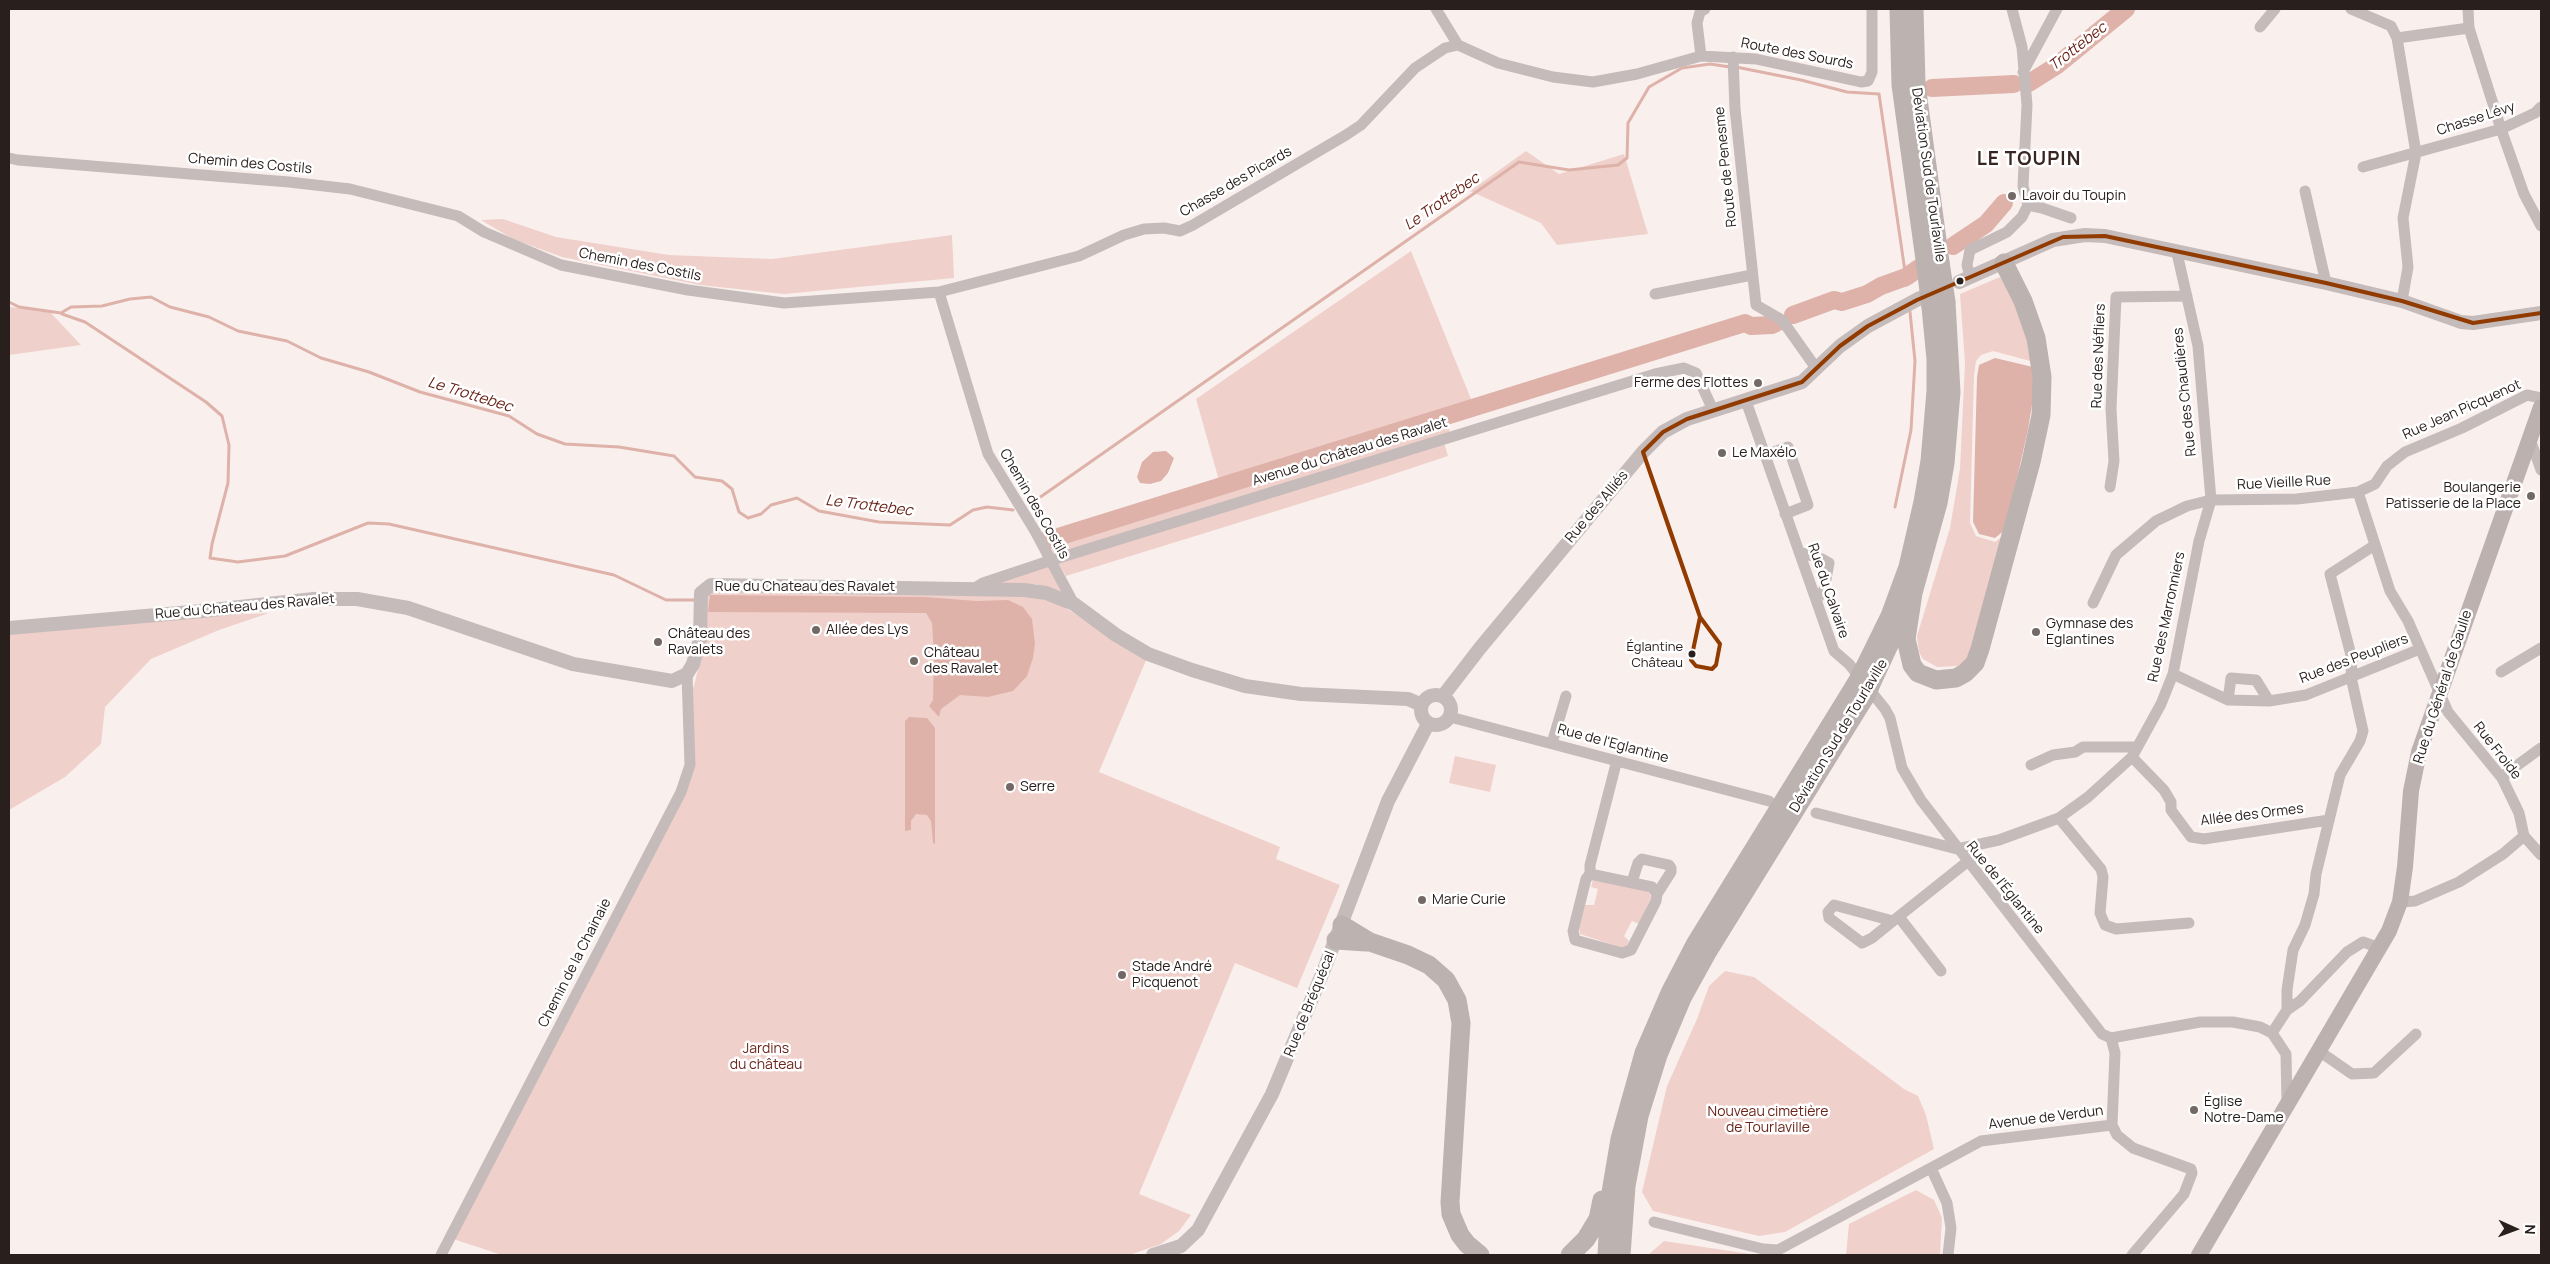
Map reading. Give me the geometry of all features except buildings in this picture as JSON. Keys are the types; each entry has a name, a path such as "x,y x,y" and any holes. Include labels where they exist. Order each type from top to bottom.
{"highway":[{"name":"Déviation Sud de Tourlaville","path":"1899,9 1901,85 1933,265"},
{"name":"Déviation Sud de Tourlaville","path":"1607,1255 1610,1198 1620,1139 1644,1053 1670,993 1696,943 1863,686 1908,567 1930,461 1936,391 1933,265 1916,84 1914,9"},
{"path":"1913,593 1906,639 1912,666 1918,673 1936,680 1956,678 1965,673 1975,663 1980,650 2031,462 2041,415 2042,377 2036,338 2023,301 2004,263"},
{"name":"Déviation Sud de Tourlaville","path":"1621,1255 1630,1158 1648,1086 1682,998 1863,686 1913,593 1928,545 1945,463 1951,392 1933,303"},
{"path":"1339,932 1419,959 1446,980 1457,1000 1461,1023 1450,1202 1451,1214 1460,1235 1480,1255"},
{"path":"1631,1255 1635,1181 1647,1118 1648,1086"},
{"path":"1570,1255 1586,1239 1598,1219 1604,1189 1620,1139"}],"main road":[{"name":"Rue du Général de Gaulle","path":"2199,1255 2380,948 2400,902 2411,791 2419,752 2541,407"}],"street":[{"path":"1436,9 1458,45"},
{"name":"Route des Sourds","path":"1458,45 1498,64 1553,77 1593,82 1637,74 1701,56 1756,59 1861,82 1868,81 1872,72 1872,9"},
{"path":"1964,280 1970,250 2007,232 2022,217 2028,205 2023,186 2027,105 2022,47 2012,9"},
{"path":"2024,79 2057,9"},
{"path":"2260,27 2275,9"},
{"path":"2351,9 2391,26 2397,38 2416,153 2403,218 2408,274 2402,302"},
{"path":"2468,9 2469,28 2501,130 2524,194 2541,226"},
{"path":"1701,56 1697,23 1703,10"},
{"path":"2397,38 2469,28"},
{"name":"Chasse des Picards","path":"939,292 1079,256 1124,235 1144,229 1164,228 1180,232 1361,125 1414,68 1445,48 1458,45"},
{"name":"Route de Penesme","path":"1733,57 1756,305 1782,320 1816,368"},
{"name":"Chasse Lévy","path":"2363,167 2501,130 2535,113 2541,107"},
{"name":"Chemin des Costils","path":"9,158 350,189 458,216 484,232 561,265 688,290 784,304 939,292 988,454 1035,531 1074,604"},
{"path":"2305,191 2326,283"},
{"path":"2028,205 2071,218"},
{"path":"1964,280 2056,238 2085,235 2105,236 2177,253 2326,283 2402,302 2473,324 2541,313"},
{"name":"Rue des Chaudières","path":"2177,253 2198,346 2211,500"},
{"path":"1655,294 1752,275"},
{"name":"Rue des Néfliers","path":"2110,487 2114,461 2111,410 2116,297 2187,296"},
{"name":"Rue des Alliés","path":"1443,696 1480,648 1643,452 1663,432 1687,419 1802,382 1840,346 1868,326 1933,303"},
{"name":"Avenue du Château des Ravalet","path":"975,588 1049,560 1676,369 1690,369 1696,373 1713,410"},
{"name":"Rue Jean Picquenot","path":"2358,492 2375,484 2387,466 2405,452 2462,428 2527,396 2541,398"},
{"name":"Rue du Calvaire","path":"1746,401 1834,651 1849,664 1885,709 1890,718 1902,768 1910,784 1957,849"},
{"path":"2530,439 2541,470"},
{"path":"1765,455 1788,447 1808,504 1785,514"},
{"path":"2358,492 2390,591 2408,621 2439,693"},
{"name":"Rue Vieille Rue","path":"2211,500 2297,499 2358,492"},
{"path":"2093,603 2116,555 2156,521 2187,506 2211,500"},
{"name":"Rue des Marronniers","path":"1957,849 1999,840 2059,818 2088,797 2134,752 2162,704 2173,674 2199,541 2211,500"},
{"path":"2287,1010 2287,990 2293,950 2305,925 2314,894 2316,874 2340,775 2360,741 2362,732 2351,678 2352,659 2330,574 2375,545"},
{"path":"1799,552 1822,558 1829,563 1824,590 1816,600"},
{"name":"Rue du Chateau des Ravalet","path":"9,628 202,611 297,600 357,599 408,608 573,664 672,681 687,674 693,664 700,639 701,593 712,586 975,588 1046,593 1074,604 1116,635 1148,654 1245,686 1301,694 1408,699 1422,704"},
{"path":"2502,672 2541,648"},
{"name":"Rue des Peupliers","path":"2173,674 2228,700 2269,701 2306,695 2420,649"},
{"name":"Chemin de la Chainaie","path":"441,1255 681,792 690,764 687,674"},
{"path":"2228,700 2231,678 2256,680 2269,701"},
{"name":"Rue Froide","path":"2439,693 2456,724 2502,778 2520,813 2524,836"},
{"path":"1443,696 1450,703 1450,716 1441,725 1428,724 1421,713 1422,704 1428,697 1443,696"},
{"path":"1552,743 1566,696"},
{"name":"Rue de l'Eglantine","path":"1450,716 1769,801"},
{"name":"Rue de Bréquécal","path":"1153,1255 1181,1246 1198,1230 1272,1094 1339,932 1388,801 1428,724"},
{"path":"2031,765 2054,755 2075,752 2083,747 2134,752"},
{"path":"2502,778 2541,748"},
{"name":"Allée des Ormes","path":"2134,752 2164,790 2171,802 2171,810 2191,837 2204,839 2329,820"},
{"path":"1616,760 1590,865 1590,874 1586,879 1573,931 1578,942 1622,953 1628,951 1656,901 1657,894 1671,872 1669,865 1642,859 1638,863 1632,882"},
{"name":"Rue de l'Églantine","path":"1816,813 1957,849 2107,1036"},
{"path":"2059,818 2101,869 2103,877 2100,913 2105,925 2116,929 2189,923"},
{"path":"2400,902 2415,901 2459,882 2503,854 2524,836 2541,855"},
{"path":"1941,971 1896,919 1834,905 1828,912 1829,918 1862,943 1872,938 1896,919 1968,862"},
{"path":"1590,874 1652,887 1657,894"},
{"path":"2272,1033 2287,1010 2300,1001 2347,952 2363,942 2380,948"},
{"path":"2112,1125 2115,1053 2107,1036 2200,1022 2233,1022 2260,1027 2272,1033 2286,1054 2287,1105"},
{"path":"2319,1051 2352,1074 2374,1074 2416,1034"},
{"name":"Avenue de Verdun","path":"1931,1168 1981,1141 2112,1125 2117,1135 2133,1148 2191,1169 2192,1173 2184,1194 2132,1255"},
{"path":"1654,1222 1763,1249 1778,1250 1931,1168 1947,1204 1951,1228 1948,1255"}],"green space":[{"path":"1526,151 1559,174 1624,154 1648,234 1557,245 1541,223 1470,191"},
{"path":"503,219 556,237 669,255 772,259 952,235 954,278 784,294 700,285 562,257 513,239 481,220"},
{"path":"1411,251 1473,404 1446,417 1450,432 1442,435 1448,456 1066,576 1045,541 1220,484 1196,399"},
{"path":"2000,277 2005,280 2015,297 2034,362 1993,351 1981,355 1976,361 1970,523 1976,536 1995,542 2008,532 1970,657 1959,666 1937,667 1923,659 1919,652 1917,636 1950,528 1960,469 1965,363 1960,294"},
{"path":"9,307 49,311 81,345 9,355"},
{"path":"1050,566 1065,597 1036,584 999,586 994,582"},
{"name":"Jardins du château","path":"708,592 1027,595 1059,604 1147,658 1099,772 1280,847 1276,859 1340,885 1297,988 1235,963 1139,1194 1191,1215 1179,1231 1161,1244 1129,1255 502,1255 453,1239 690,765 689,694 694,686 704,642"},
{"path":"269,613 219,630 151,659 105,707 101,744 65,777 9,810 9,631 104,621"},
{"path":"1455,756 1496,765 1490,792 1449,783"},
{"path":"1593,879 1646,889 1650,894 1651,898 1639,924 1632,921 1624,936 1629,941 1627,946 1622,948 1580,934 1579,929 1585,905 1594,905 1598,889 1591,887"},
{"name":"Nouveau cimetière de Tourlaville","path":"1725,971 1754,977 1904,1089 1918,1096 1926,1115 1934,1149 1785,1232 1759,1236 1653,1211 1642,1192 1667,1086 1697,1019 1709,986"},
{"path":"1916,1190 1934,1200 1942,1218 1940,1255 1846,1255 1849,1224"},
{"path":"1664,1241 1757,1255 1648,1255"}],"shaded area":[{"path":"1995,358 2033,367 2034,391 2028,430 2005,530 1995,538 1979,534 1973,522 1977,377 1979,365"},
{"path":"1166,451 1174,458 1168,473 1161,481 1150,484 1140,483 1137,477 1142,462 1153,452"},
{"path":"710,595 925,597 976,601 1008,600 1023,607 1032,619 1035,643 1033,658 1027,676 1013,691 988,697 960,695 941,709 939,717 929,706 933,700 934,654 932,623 926,613 708,612"},
{"path":"909,717 927,718 935,728 935,844 933,843 931,821 927,815 916,814 911,821 911,830 905,831 905,721"}],"waterway":[{"name":"Trottebec","path":"2029,83 2056,66 2126,9"},
{"name":"Le Trottebec","path":"1029,505 1519,162 1569,170 1618,165 1627,158 1628,123 1649,87 1682,68 1710,64 1730,67"},
{"path":"1736,67 1801,80 1847,92 1879,94 1907,285"},
{"name":"Trottebec","path":"1932,88 2014,84"},
{"path":"1953,246 1986,224 2004,203"},
{"path":"1793,315 1834,300 1842,302 1867,294 1881,286 1906,277 1919,268"},
{"name":"Le Trottebec","path":"9,302 19,307 61,313 71,307 102,306 130,299 151,297 170,307 209,317 238,331 287,341 321,358 369,372 420,392 509,416 537,434 565,444 619,447 674,456 695,477 722,481 732,489 739,512 748,518 761,514 771,505 797,498 819,511 879,522 950,525 973,510 987,507 1013,510"},
{"path":"1895,507 1911,430 1915,361 1910,312"},
{"path":"62,314 85,322 206,402 222,416 229,445 228,483 210,558 238,562 285,556 368,523 389,524 614,575 666,600 696,600"},
{"path":"1045,541 1745,323 1751,326 1772,325 1778,322"}],"transit line":[{"path":"1643,452 1663,432 1687,419 1802,382 1840,346 1868,326 1917,300 2063,237 2105,236 2326,283 2402,301 2473,323 2541,313"},
{"path":"1643,452 1700,617 1668,525 1643,452"},
{"path":"1700,617 1720,644 1716,665 1712,669 1696,666 1691,660 1700,617"}],"place":[{"name":"Lavoir du Toupin","path":"2012,196"},
{"name":"Ferme des Flottes","path":"1758,383"},
{"name":"Le Maxélo","path":"1722,453"},
{"name":"Boulangerie Patisserie de la Place","path":"2531,496"},
{"name":"Allée des Lys","path":"816,630"},
{"name":"Gymnase des Eglantines","path":"2036,632"},
{"name":"Château des Ravalets","path":"658,642"},
{"name":"Églantine Château","path":"1692,654"},
{"name":"Château des Ravalet","path":"914,661"},
{"name":"Serre","path":"1010,787"},
{"name":"Marie Curie","path":"1422,900"},
{"name":"Stade André Picquenot","path":"1122,975"},
{"name":"Église Notre-Dame","path":"2194,1110"}],"district":[{"name":"LE TOUPIN","path":"2029,160"}]}
